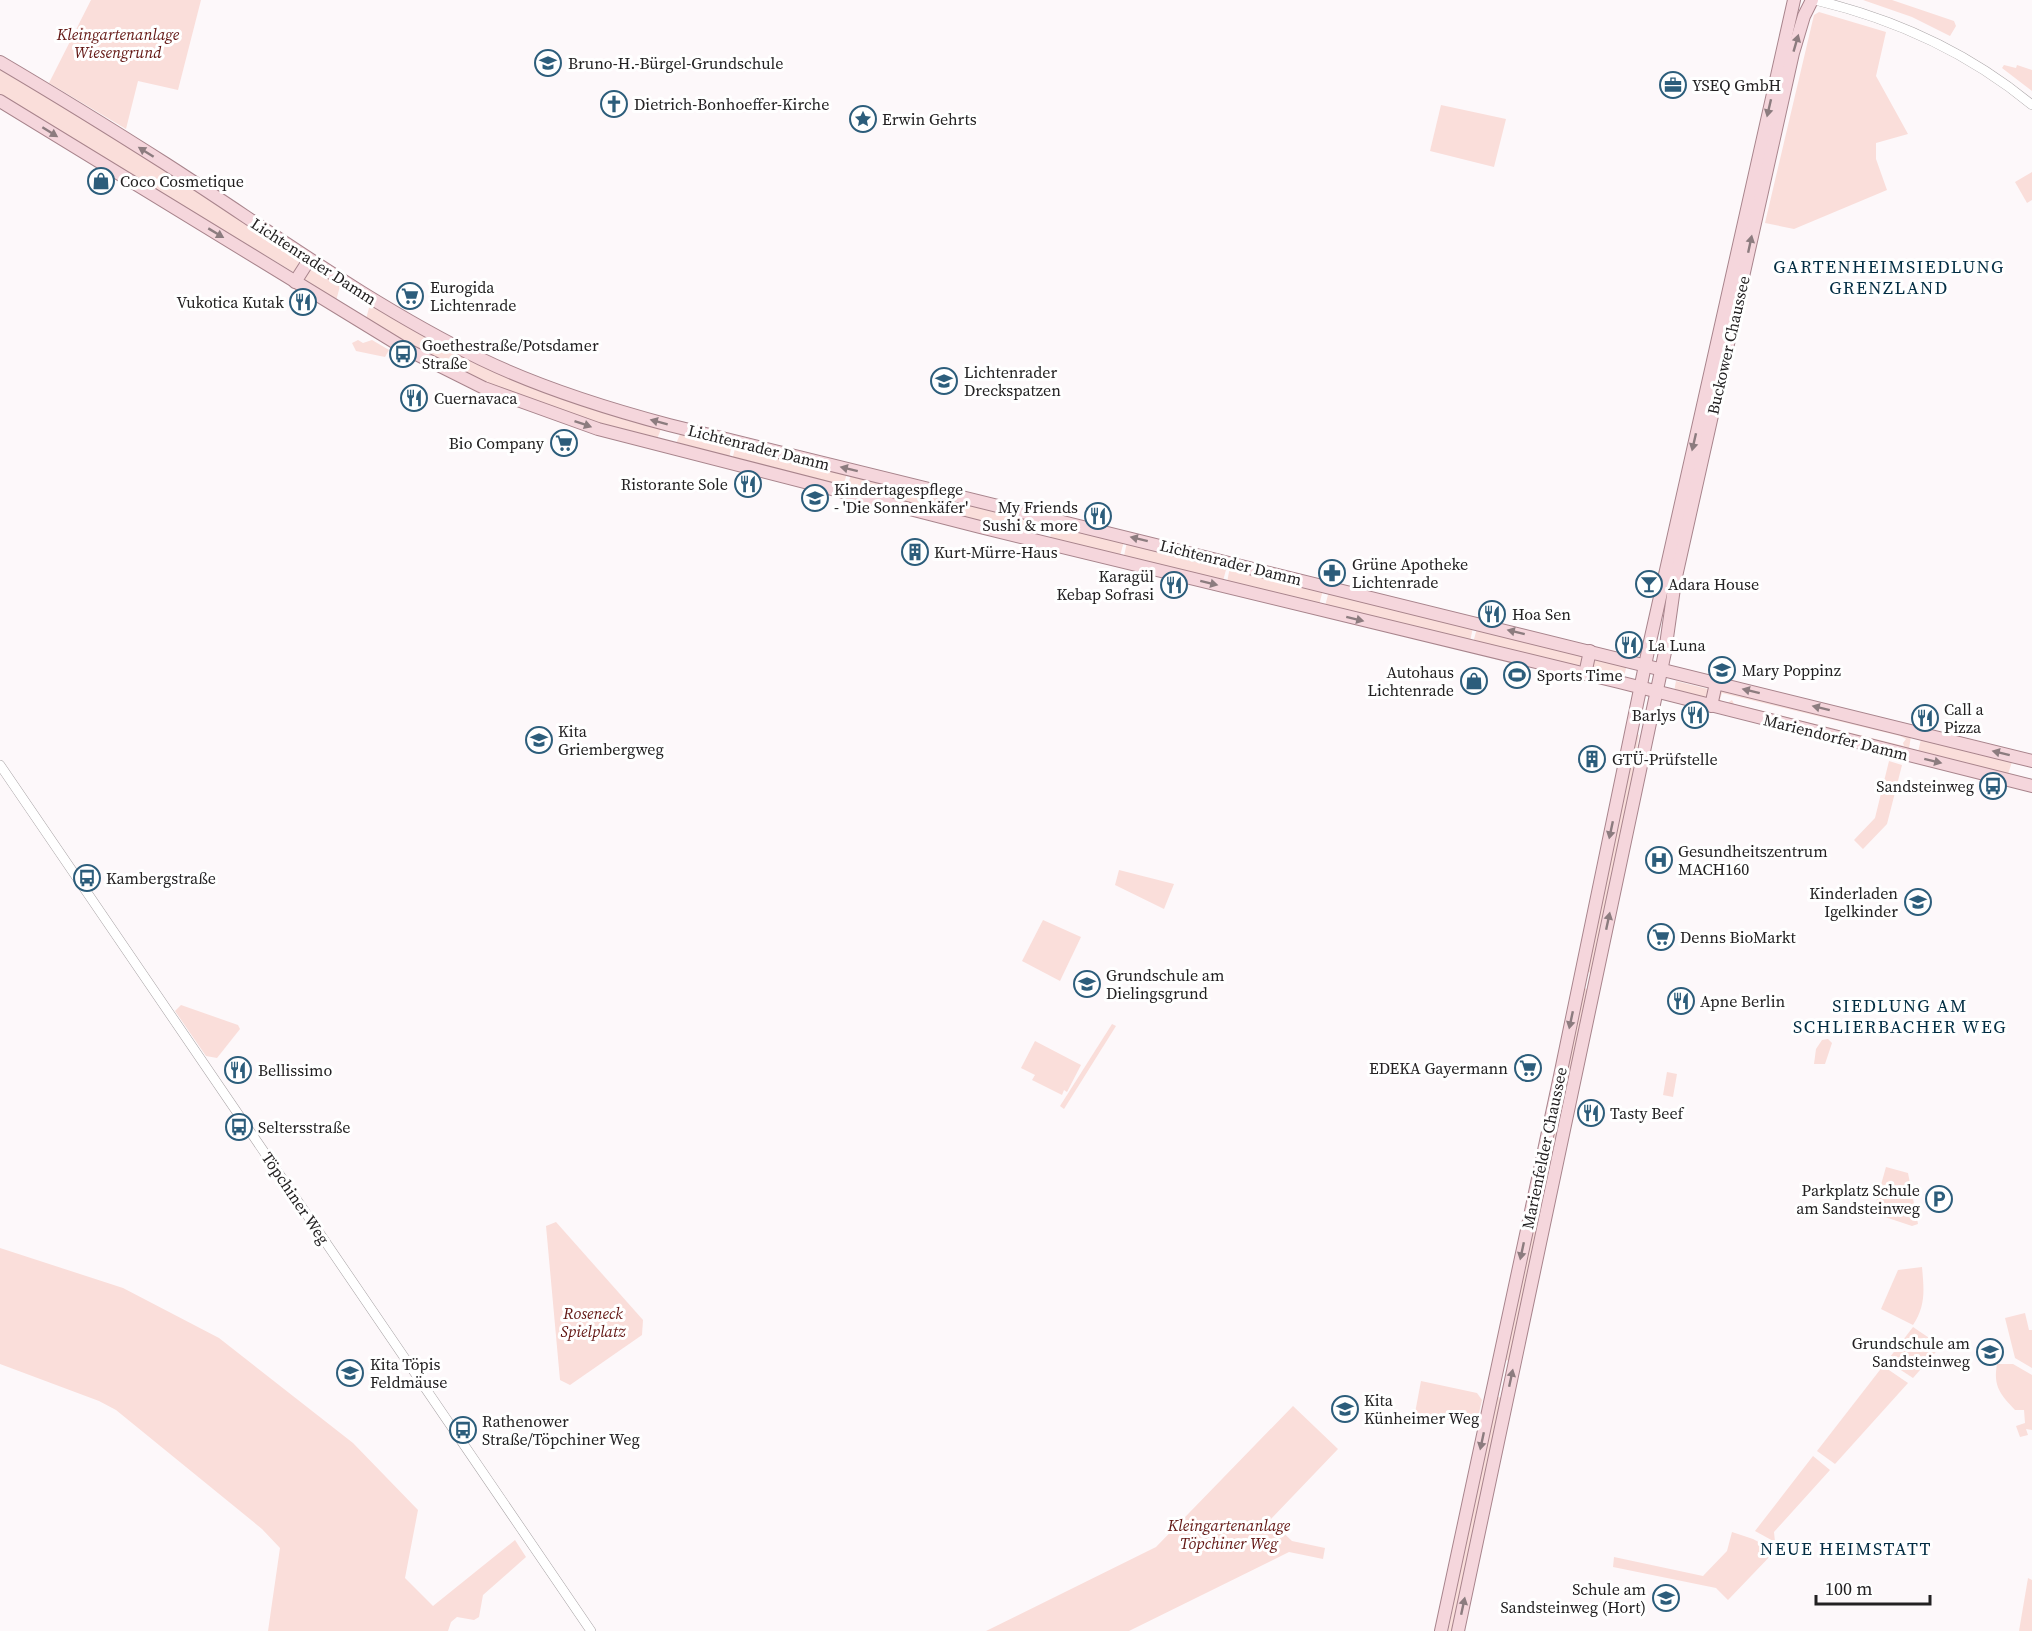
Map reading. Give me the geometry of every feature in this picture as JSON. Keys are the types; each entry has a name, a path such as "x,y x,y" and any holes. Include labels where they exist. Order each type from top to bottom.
{"main road":[{"name":"Buckower Chaussee","path":"1645,665 1794,0"},
{"name":"Buckower Chaussee","path":"1655,692 1675,582 1786,82 1804,16 1813,0"},
{"name":"Lichtenrader Damm","path":"0,62 165,164 309,260 435,336 484,361 602,406 669,425 1661,669"},
{"name":"Lichtenrader Damm","path":"0,101 394,342 484,388 598,429 973,525 1640,688"},
{"path":"295,282 309,260"},
{"path":"1585,674 1590,651"},
{"name":"Marienfelder Chaussee","path":"1441,1631 1645,665"},
{"name":"Mariendorfer Damm","path":"1661,669 2032,760"},
{"path":"1711,706 1716,683"},
{"name":"Mariendorfer Damm","path":"1640,688 2032,786"},
{"name":"Marienfelder Chaussee","path":"1458,1631 1655,692"}],"street":[{"path":"1813,0 1857,11 1921,35 1982,68 2032,105"},
{"name":"Töpchiner Weg","path":"0,765 591,1631"}],"green space":[{"name":"Kleingartenanlage Wiesengrund","path":"91,0 201,0 178,90 138,81 126,129 49,83"},
{"path":"1863,0 1892,0 1954,21 1956,26 1950,36 1912,17"},
{"path":"1819,12 1886,32 1876,76 1908,134 1876,143 1876,159 1887,190 1794,229 1765,223 1814,15"},
{"path":"2004,65 2016,68 2017,65 2032,70 2032,91 2002,68"},
{"path":"0,68 178,178 300,260 295,273 0,96"},
{"path":"1441,105 1506,119 1494,167 1430,151"},
{"path":"2032,172 2032,200 2027,203 2015,182"},
{"path":"311,267 340,286 336,301 302,279"},
{"path":"370,304 418,331 661,429 657,439 581,418 471,375 435,358 366,319"},
{"path":"358,340 363,343 372,340 389,350 385,357 356,351 352,343"},
{"path":"681,432 732,444 729,459 675,446"},
{"path":"736,445 847,473 843,487 732,460"},
{"path":"851,474 1032,519 1030,531 1026,532 847,488"},
{"path":"1053,524 1124,541 1120,556 1050,538"},
{"path":"1127,542 1227,566 1223,581 1124,556"},
{"path":"1230,567 1323,590 1319,605 1227,582"},
{"path":"1329,591 1473,627 1470,642 1325,606"},
{"path":"1477,628 1583,654 1582,665 1570,666 1473,643"},
{"path":"1593,658 1627,665 1624,676 1593,669"},
{"path":"1676,681 1708,689 1708,698 1674,692"},
{"path":"1720,689 1911,736 1909,749 1718,703","holes":["1722,693 1906,739 1904,746 1734,704 1732,700 1726,704 1720,700"]},
{"path":"1636,733 1639,735 1632,778 1591,972 1587,973"},
{"path":"1921,739 2012,762 2008,774 1918,752"},
{"path":"1889,761 1902,765 1887,824 1863,849 1854,840 1875,818"},
{"path":"1119,870 1174,884 1164,909 1115,885"},
{"path":"1043,920 1081,937 1060,981 1022,961"},
{"path":"1581,988 1588,989 1568,1080 1565,1079"},
{"path":"181,1005 238,1025 240,1029 217,1058 206,1056 175,1011"},
{"path":"1112,1024 1116,1026 1064,1109 1060,1106"},
{"path":"1828,1039 1832,1043 1825,1064 1814,1064 1816,1049 1822,1040"},
{"path":"1035,1041 1081,1065 1067,1092 1064,1090 1062,1095 1032,1080 1035,1075 1021,1068"},
{"path":"1667,1072 1677,1074 1673,1097 1663,1095"},
{"path":"1553,1124 1559,1127 1509,1360 1504,1361"},
{"path":"1886,1167 1908,1173 1918,1224 1912,1226 1873,1213"},
{"name":"Roseneck Spielplatz","path":"556,1222 643,1320 642,1335 570,1385 560,1380 546,1226"},
{"path":"0,1248 123,1288 219,1338 353,1443 418,1510 405,1578 433,1606 515,1540 526,1557 483,1595 479,1617 474,1620 457,1617 451,1622 448,1631 268,1631 280,1548 262,1529 116,1410 99,1401 0,1364"},
{"path":"1922,1267 1922,1304 1913,1325 1881,1309 1898,1270"},
{"path":"2025,1313 2029,1330 2032,1330 2032,1368 2015,1358 2005,1318"},
{"path":"1913,1327 1941,1346 1913,1378 1887,1361"},
{"path":"1997,1364 2013,1364 2032,1375 2032,1430 2026,1429 2028,1435 2020,1437 2016,1426 2025,1423 2024,1410 2015,1410 1999,1389 1996,1378"},
{"path":"1883,1366 1908,1383 1835,1464 1817,1451"},
{"path":"1421,1381 1477,1393 1482,1400 1476,1426 1415,1413"},
{"path":"1496,1396 1501,1398 1452,1631 1448,1631"},
{"name":"Kleingartenanlage Töpchiner Weg","path":"1293,1406 1338,1449 1270,1520 1292,1541 1325,1548 1323,1559 1289,1552 1129,1631 986,1631 1156,1547"},
{"path":"1813,1456 1830,1470 1774,1532 1775,1542 1755,1531"},
{"path":"1732,1532 1753,1539 1775,1551 1728,1600 1716,1588 1613,1567 1614,1557 1703,1576 1727,1551"},
{"path":"2028,1578 2032,1580 2032,1631 2019,1631"}],"place":[{"name":"Bruno-H.-Bürgel-Grundschule","path":"548,63"},
{"name":"YSEQ GmbH","path":"1673,85"},
{"name":"Dietrich-Bonhoeffer-Kirche","path":"614,104"},
{"name":"Erwin Gehrts","path":"863,119"},
{"name":"Coco Cosmetique","path":"101,181"},
{"name":"Eurogida Lichtenrade","path":"410,296"},
{"name":"Vukotica Kutak","path":"303,302"},
{"name":"Goethestraße/Potsdamer Straße","path":"403,354"},
{"name":"Lichtenrader Dreckspatzen","path":"944,381"},
{"name":"Cuernavaca","path":"414,398"},
{"name":"Bio Company","path":"564,443"},
{"name":"Ristorante Sole","path":"748,484"},
{"name":"Kindertagespflege - 'Die Sonnenkäfer'","path":"815,498"},
{"name":"My Friends Sushi & more","path":"1098,516"},
{"name":"Kurt-Mürre-Haus","path":"915,552"},
{"name":"Grüne Apotheke Lichtenrade","path":"1332,573"},
{"name":"Adara House","path":"1649,584"},
{"name":"Karagül Kebap Sofrasi","path":"1174,585"},
{"name":"Hoa Sen","path":"1492,614"},
{"name":"La Luna","path":"1629,645"},
{"name":"Mary Poppinz","path":"1722,670"},
{"name":"Sports Time","path":"1517,675"},
{"name":"Autohaus Lichtenrade","path":"1474,681"},
{"name":"Barlys","path":"1695,715"},
{"name":"Call a Pizza","path":"1925,718"},
{"name":"Kita Griembergweg","path":"539,740"},
{"name":"GTÜ-Prüfstelle","path":"1592,759"},
{"name":"Sandsteinweg","path":"1993,786"},
{"name":"Gesundheitszentrum MACH160","path":"1659,860"},
{"name":"Kambergstraße","path":"87,878"},
{"name":"Kinderladen Igelkinder","path":"1918,902"},
{"name":"Denns BioMarkt","path":"1661,937"},
{"name":"Grundschule am Dielingsgrund","path":"1087,984"},
{"name":"Apne Berlin","path":"1681,1001"},
{"name":"EDEKA Gayermann","path":"1528,1068"},
{"name":"Bellissimo","path":"238,1070"},
{"name":"Tasty Beef","path":"1591,1113"},
{"name":"Seltersstraße","path":"239,1127"},
{"name":"Parkplatz Schule am Sandsteinweg","path":"1939,1199"},
{"name":"Grundschule am Sandsteinweg","path":"1990,1352"},
{"name":"Kita Töpis Feldmäuse","path":"350,1373"},
{"name":"Kita Künheimer Weg","path":"1345,1409"},
{"name":"Rathenower Straße/Töpchiner Weg","path":"463,1430"},
{"name":"Schule am Sandsteinweg (Hort)","path":"1666,1598"}],"district":[{"name":"GARTENHEIMSIEDLUNG GRENZLAND","path":"1889,276"},
{"name":"SIEDLUNG AM SCHLIERBACHER WEG","path":"1900,1015"},
{"name":"NEUE HEIMSTATT","path":"1846,1548"}]}
